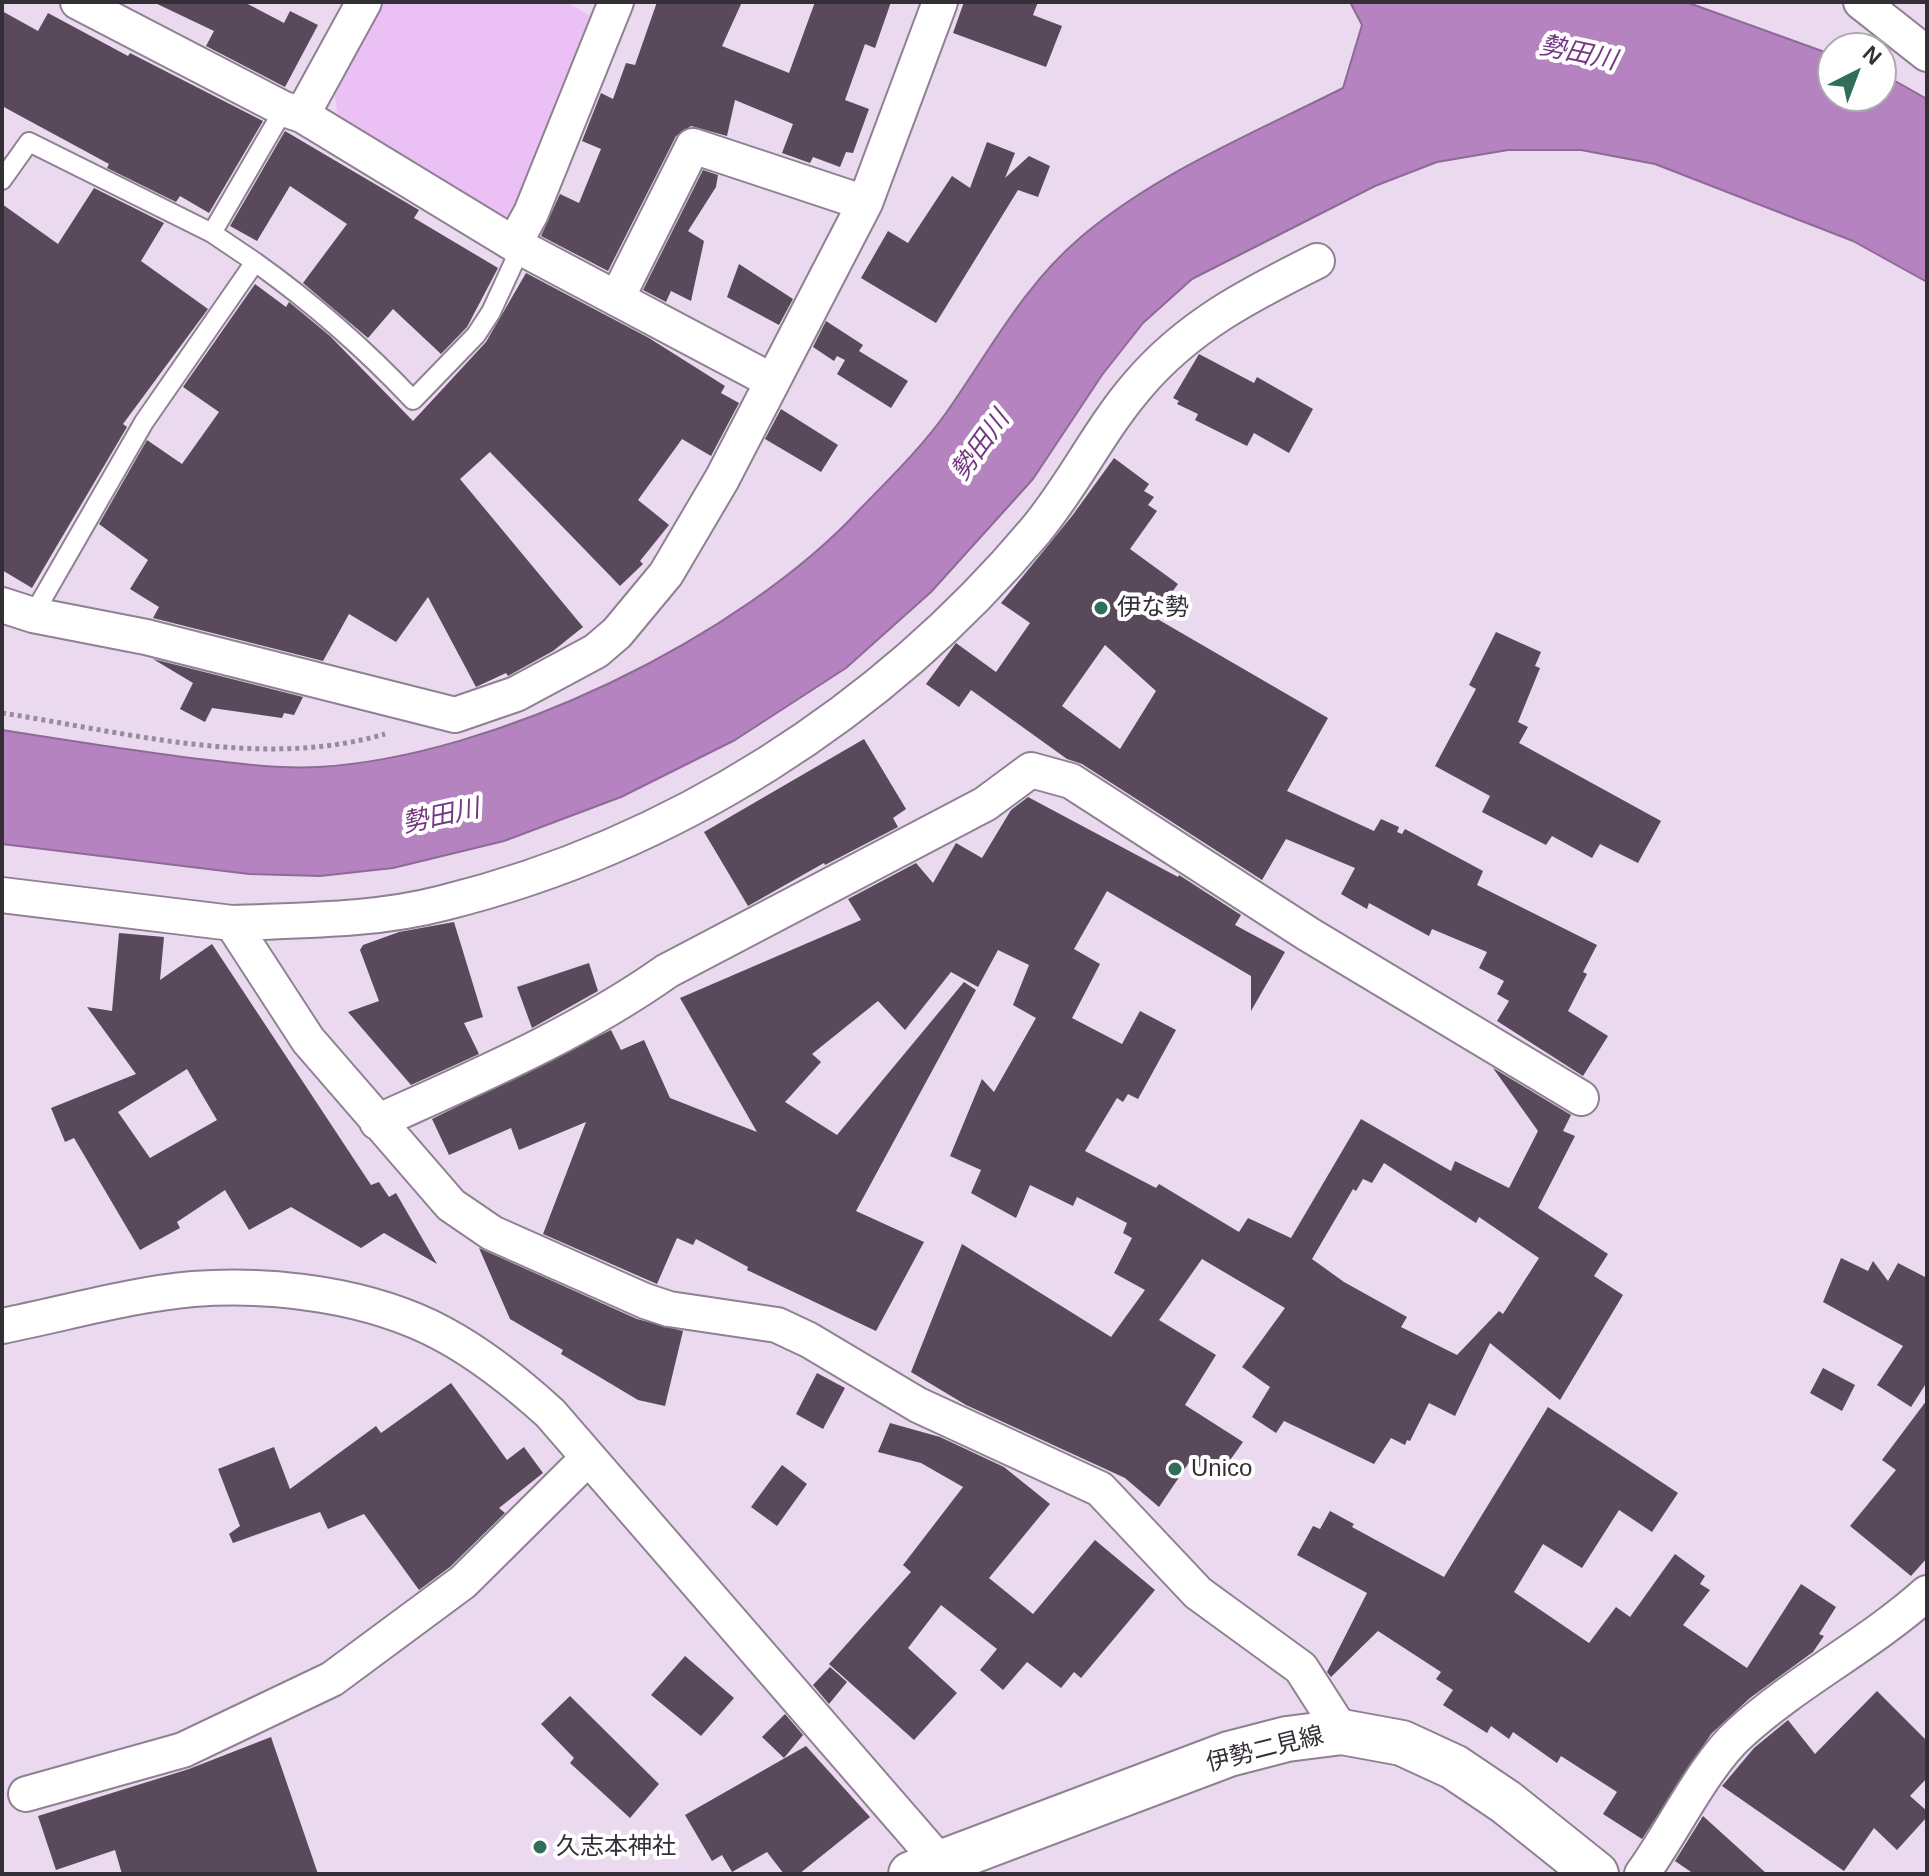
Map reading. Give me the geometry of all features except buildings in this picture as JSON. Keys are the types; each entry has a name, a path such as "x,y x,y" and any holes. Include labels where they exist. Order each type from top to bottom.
{"main road":[{"name":"伊勢二見線","path":"934,1870 1229,1754 1287,1739 1342,1732 1402,1743 1454,1767 1506,1802 1582,1870"}],"street":[{"path":"78,2 293,112 518,245 772,381"},
{"path":"293,112 364,2"},
{"path":"518,245 616,2"},
{"path":"18,610 116,629 455,715 492,703 559,673 596,651 617,633 666,574 722,479 865,203 940,2"},
{"path":"1861,2 1927,54"},
{"path":"617,298 693,146 865,203"},
{"path":"2,895 232,923 390,913 441,904 505,885 663,822 790,751 888,679 974,598 1037,529 1115,415 1170,351 1225,308 1317,261"},
{"path":"377,1122 528,1053 603,1012 667,971 985,804 1031,770 1071,781 1308,934 1581,1098"},
{"path":"232,923 308,1040 451,1205 492,1233 669,1309 777,1325 809,1340 918,1405 1100,1489 1198,1593 1301,1668 1342,1732"},
{"path":"2,1326 190,1290 247,1287 359,1304 440,1332 475,1353 550,1413 934,1870"},
{"path":"26,1794 183,1750 332,1679 463,1582 588,1458"},
{"path":"1642,1874 1671,1834 1711,1768 1739,1734 1927,1593"}],"lane":[{"path":"212,233 293,112"},
{"path":"2,180 29,142 212,233 323,311 368,352 413,400 476,335 491,312 518,245"},
{"path":"18,610 255,262"}],"path":[{"path":"2,713 215,746 325,745 397,731"}],"shaded area":[{"path":"383,2 566,2 596,19 510,219 339,123 334,90"}],"water":[{"name":"勢田川","path":"1350,2 1686,2 1817,49 1817,112 1897,112 1897,82 1927,99 1927,282 1853,241 1655,164 1581,150 1508,150 1437,162 1375,186 1192,279 1143,323 1102,375 1033,479 931,592 846,668 735,740 621,797 504,841 393,868 320,876 249,874 2,844 2,730 223,762 318,767 387,758 460,741 536,715 611,682 683,644 751,602 811,556 861,508 927,438 1024,298 1081,237 1174,173 1343,88 1362,25"}],"place":[{"name":"伊な勢","path":"1101,608"},
{"name":"Unico","path":"1175,1469"},
{"name":"久志本神社","path":"540,1847"}]}
